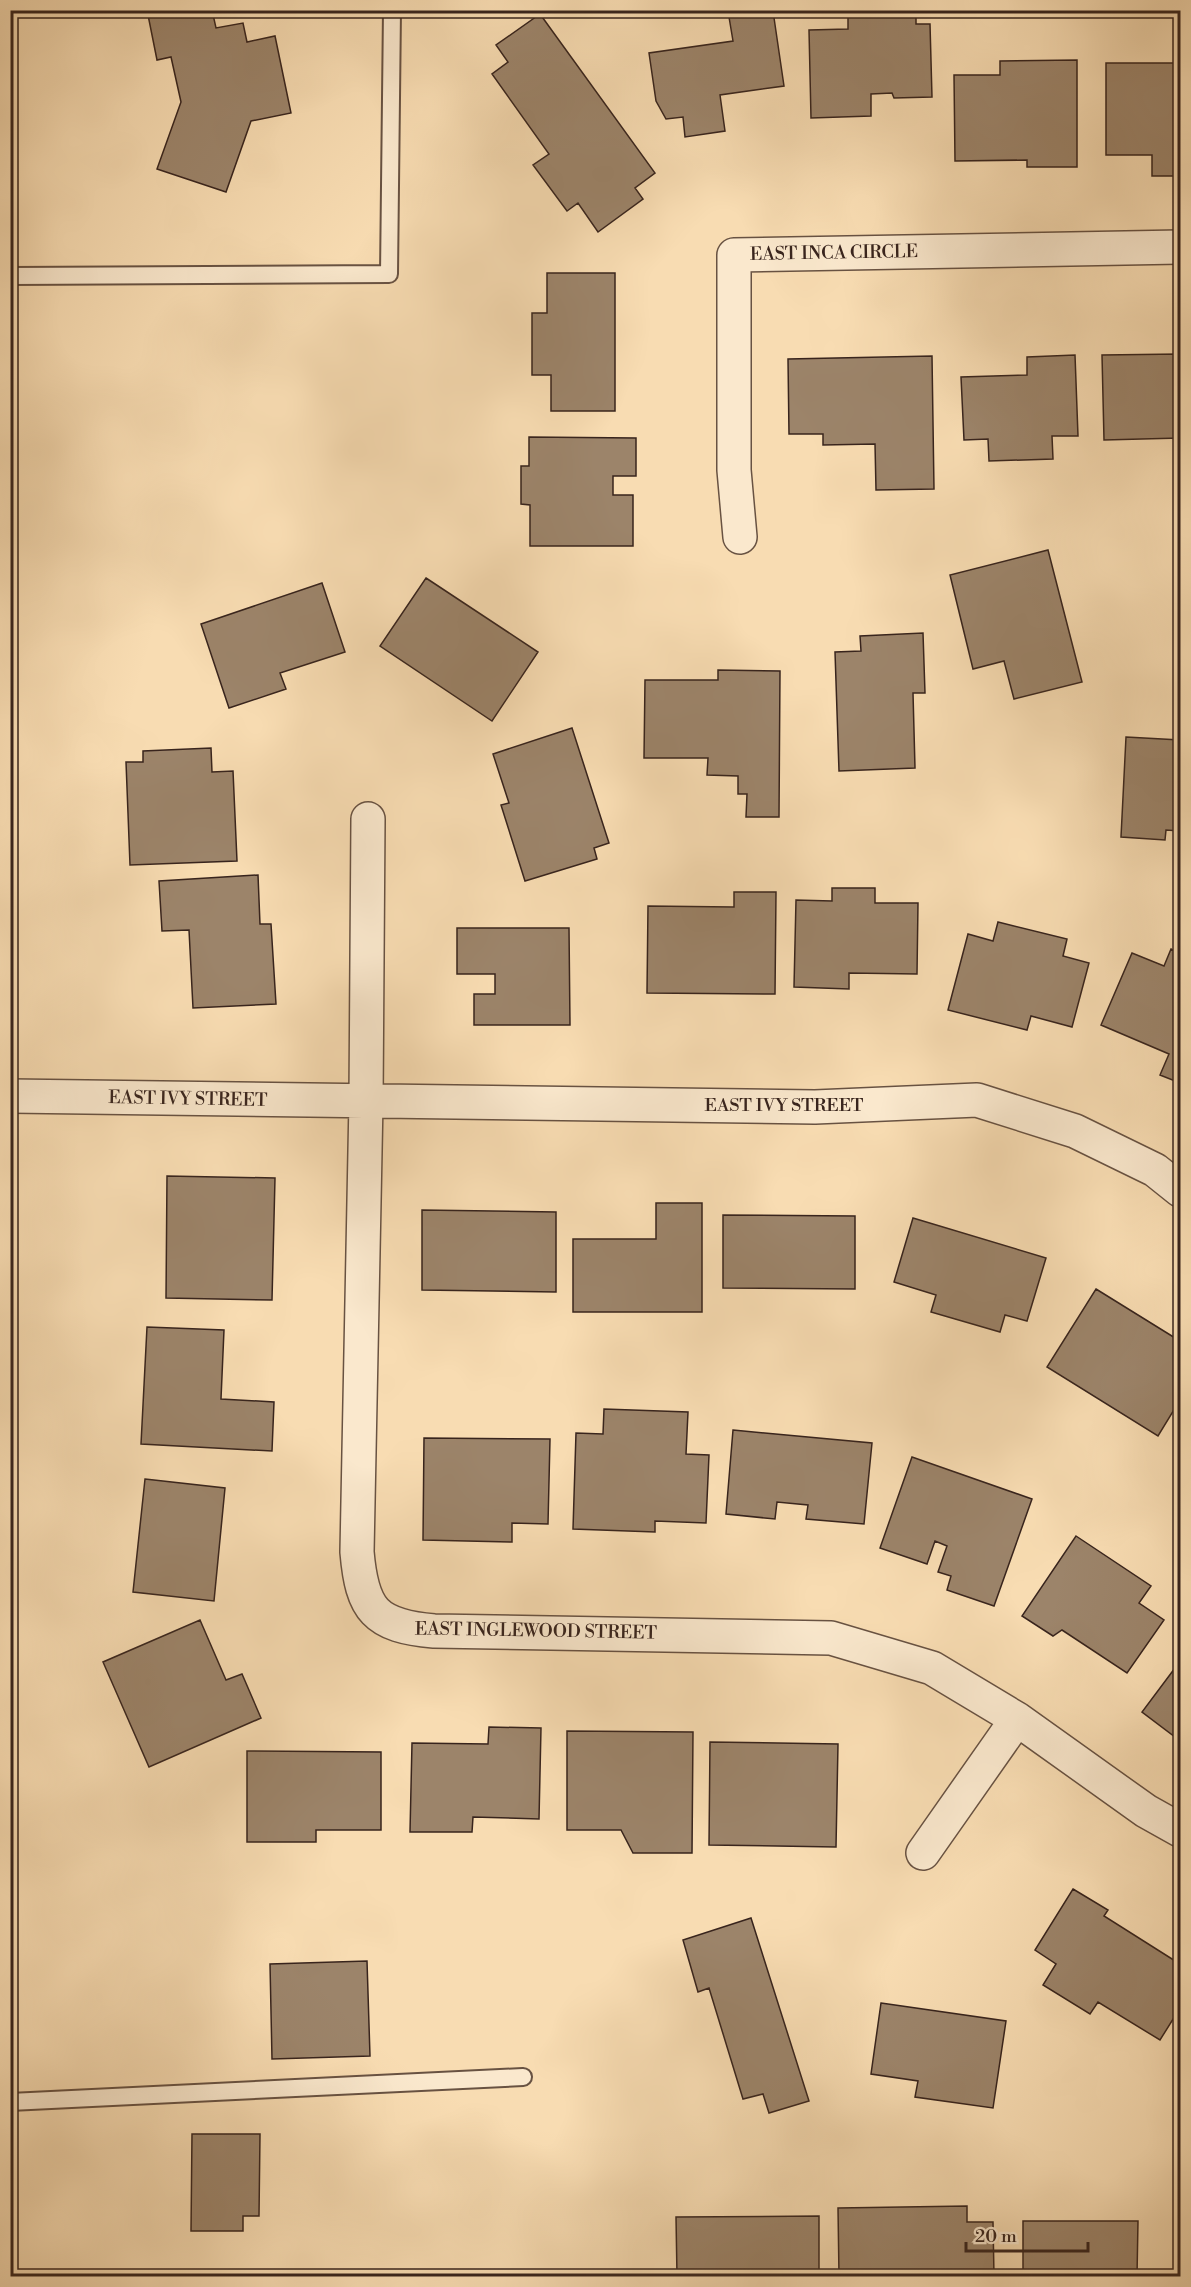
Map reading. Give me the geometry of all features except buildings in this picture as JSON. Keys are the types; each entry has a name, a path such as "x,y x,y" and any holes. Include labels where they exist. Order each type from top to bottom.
{"street":[{"name":"EAST INCA CIRCLE","path":"740,537 734,470 734,255 1180,247"},
{"path":"366,1101 368,819"},
{"name":"EAST IVY STREET","path":"10,1096 815,1107 977,1100 1075,1131 1155,1170 1180,1190"},
{"name":"EAST INGLEWOOD STREET","path":"366,1101 357,1552 363,1592 372,1611 391,1622 412,1629 434,1631 831,1638 932,1668 1017,1719 1146,1811 1180,1830"},
{"path":"923,1853 1017,1719"}],"lane":[{"path":"10,276 389,274 392,10"},
{"path":"10,2102 523,2077"}]}
